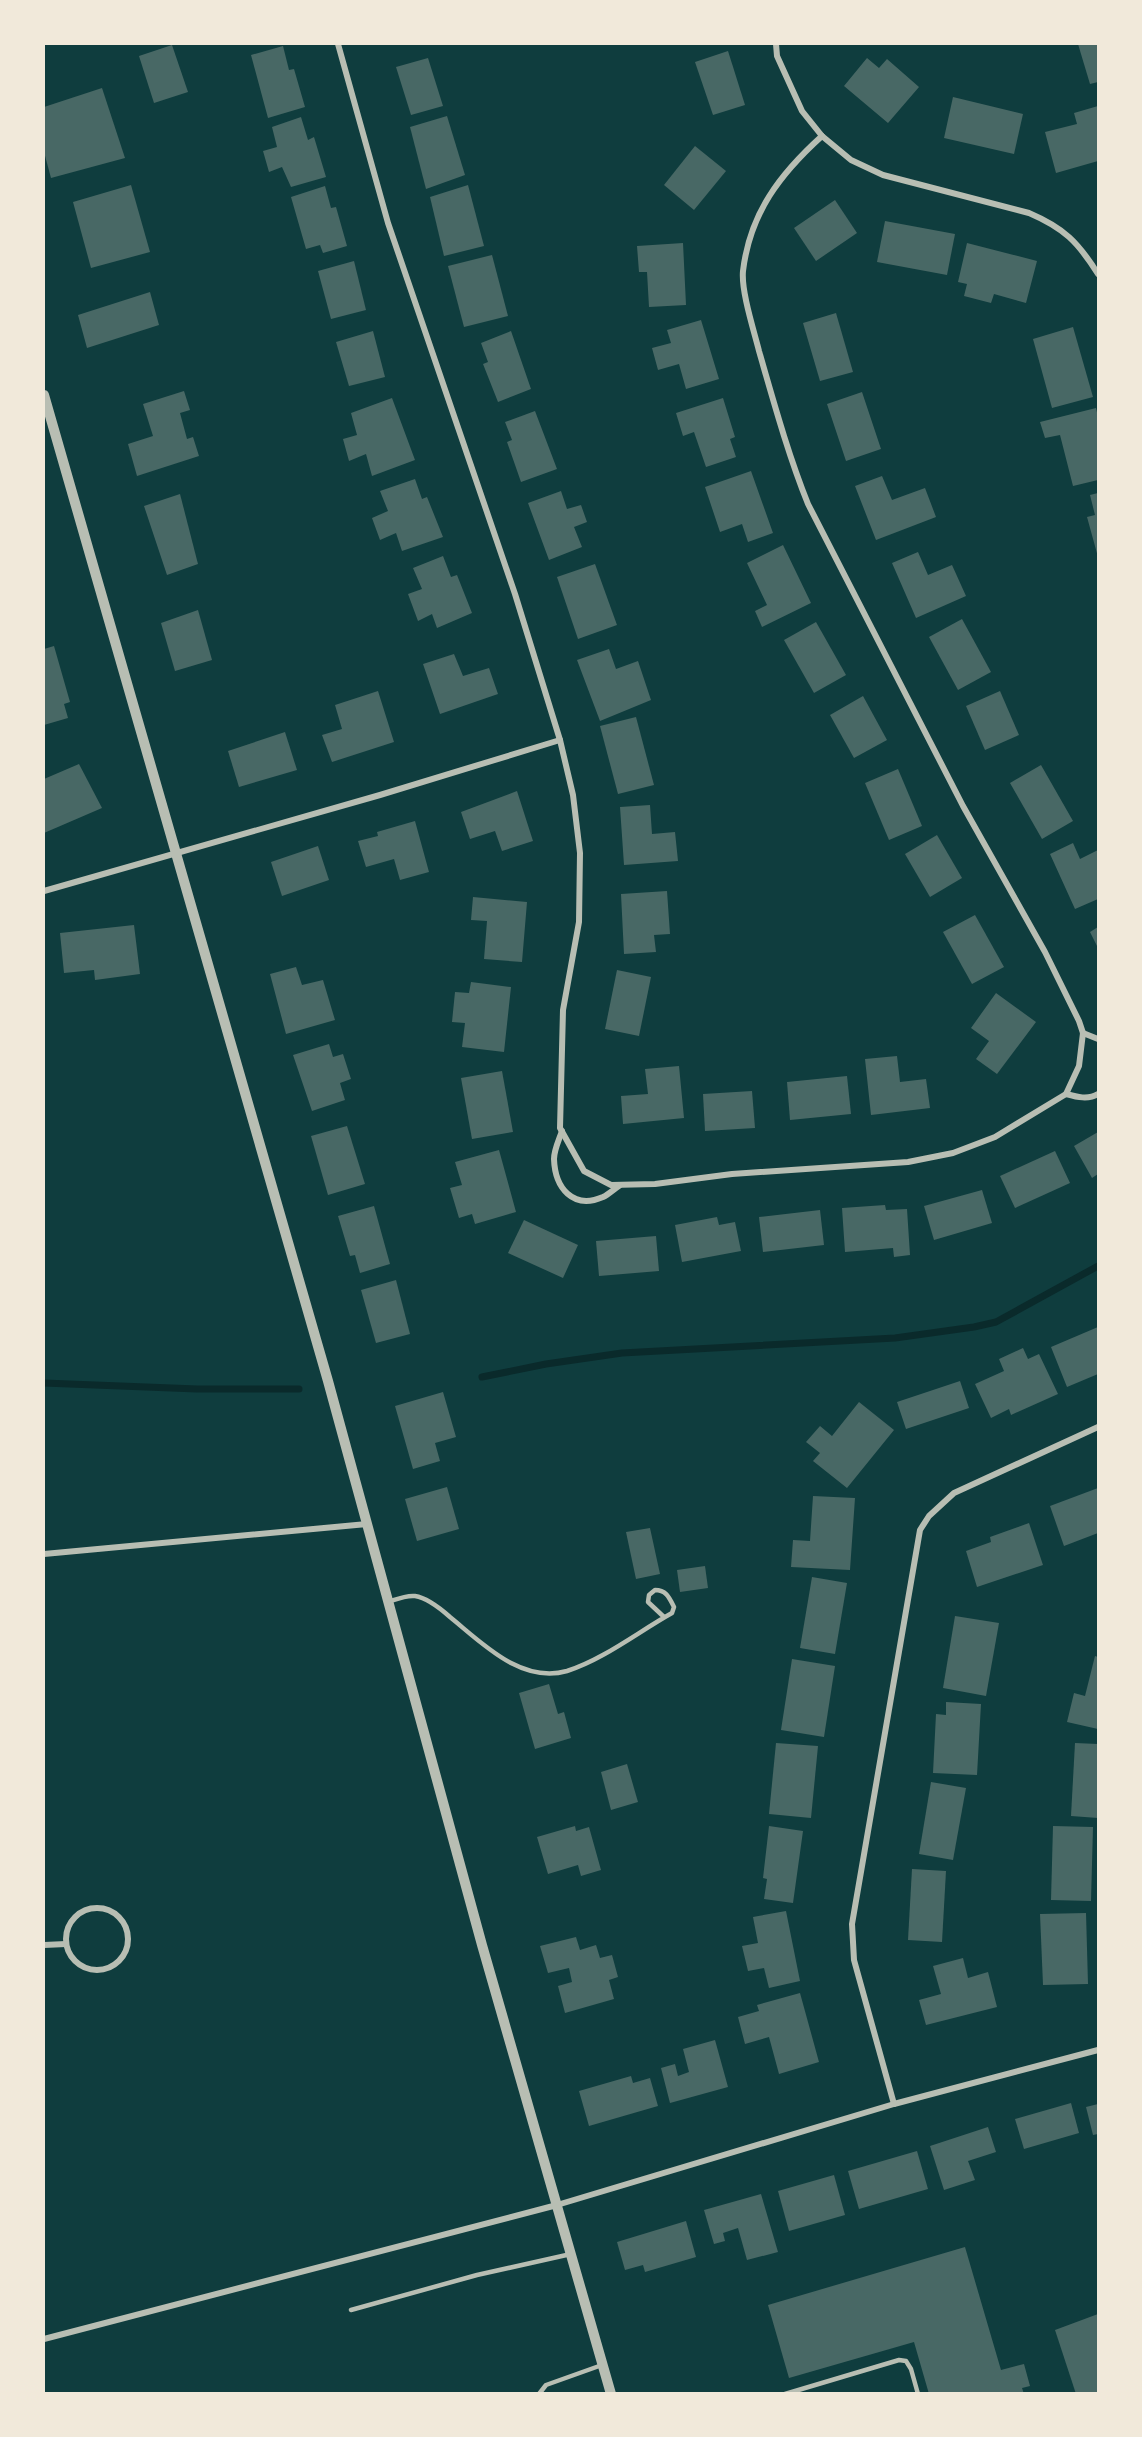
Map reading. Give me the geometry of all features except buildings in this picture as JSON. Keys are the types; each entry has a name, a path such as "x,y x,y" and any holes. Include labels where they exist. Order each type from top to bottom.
{"street":[{"path":"338,44 388,223 449,407 515,594 560,740 573,795 580,853 579,922 563,1010 560,1128 584,1171 611,1185 655,1184 732,1174 908,1161 953,1153 995,1137 1066,1094 1079,1066 1083,1034 1079,1021 1045,952 963,806 813,514 790,458 750,321 743,273 753,229 771,190 798,157 822,136"},
{"path":"776,44 777,56 802,111 822,136 851,160 883,176 1029,213 1051,222 1070,236 1096,263 1098,274"},
{"path":"44,395 368,1524 482,1945 611,2394"},
{"path":"44,891 380,795 560,740"},
{"path":"1083,1034 1098,1039"},
{"path":"1066,1094 1079,1098 1093,1097 1098,1094"},
{"path":"562,1131 554,1156 558,1183 572,1198 587,1200 603,1197 621,1185"},
{"path":"894,2104 854,1960 852,1924 920,1530 929,1516 954,1493 1098,1427"},
{"path":"44,1554 368,1524"},
{"path":"96,1907 116,1913 124,1921 128,1931 126,1951 113,1966 104,1970 93,1970 75,1961 66,1944 66,1933 70,1923 76,1915 86,1909 96,1907"},
{"path":"44,1945 66,1944"},
{"path":"44,2338 557,2205 894,2104 1098,2050"}],"lane":[{"path":"388,1602 408,1596 424,1599 500,1657 541,1674 566,1671 601,1655 672,1613 674,1607 667,1594 662,1590 655,1590 648,1602 664,1617"},
{"path":"351,2310 477,2275 571,2254"},
{"path":"785,2394 899,2360 906,2361 911,2369 918,2394"},
{"path":"539,2394 546,2385 602,2365"}],"waterway":[{"path":"482,1377 546,1364 622,1353 895,1338 974,1327 996,1322 1098,1266"},
{"path":"44,1383 197,1389 299,1389"}]}
